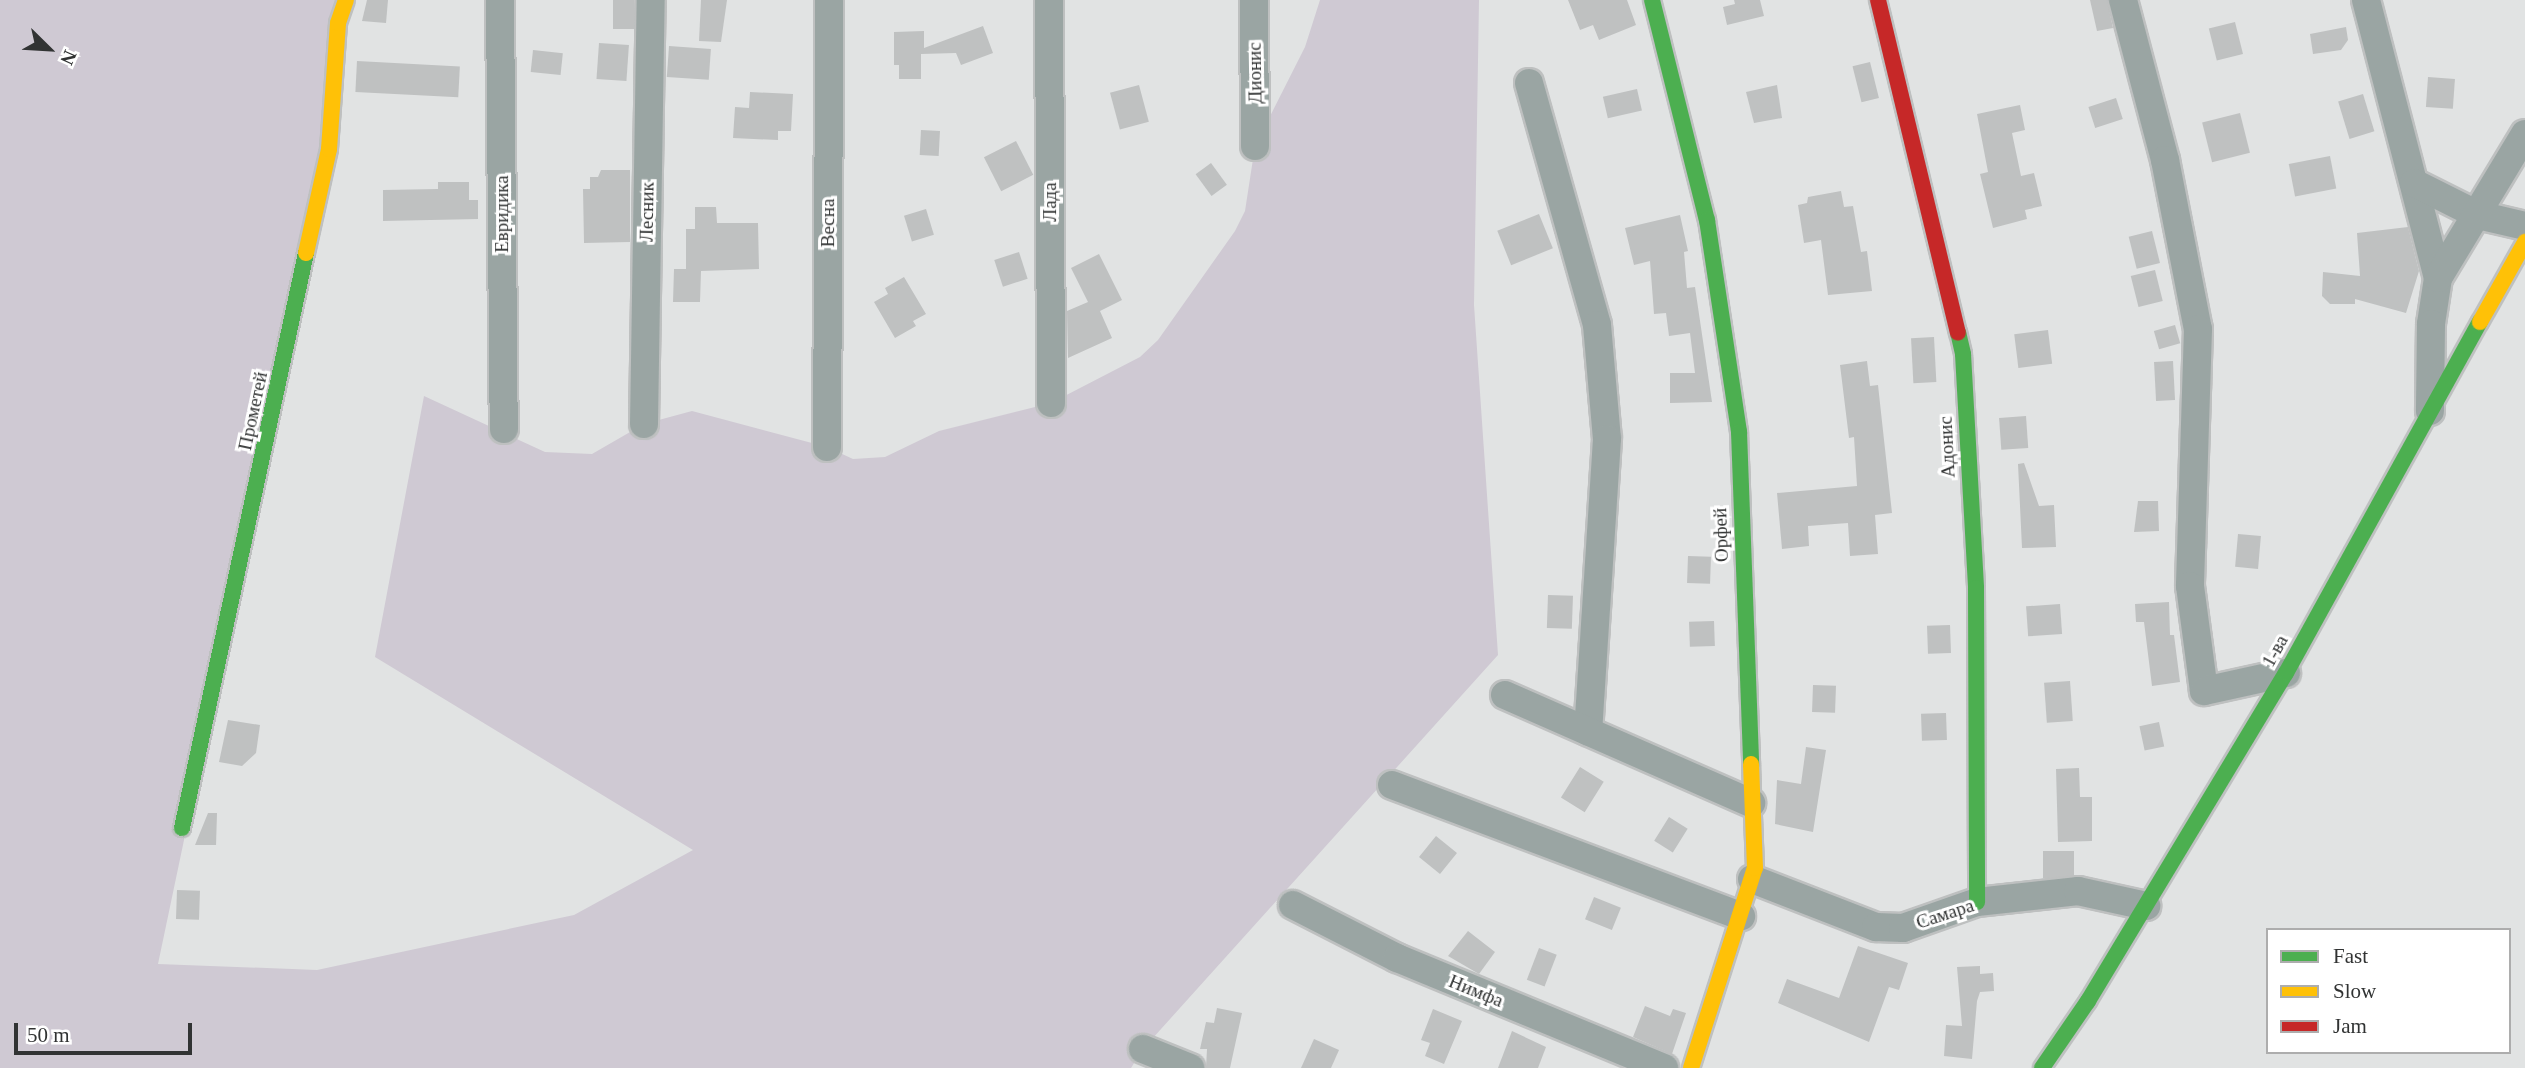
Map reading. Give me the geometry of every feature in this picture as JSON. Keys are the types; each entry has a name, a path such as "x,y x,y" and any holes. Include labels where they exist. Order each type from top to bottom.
{"street":[{"name":"Прометей","path":"182,828 329,149 338,23 346,0"},
{"name":"Евридика","path":"500,0 504,429"},
{"name":"Лесник","path":"644,424 651,0"},
{"name":"Весна","path":"827,447 829,0"},
{"name":"Лада","path":"1049,0 1051,403"},
{"name":"Дионис","path":"1254,0 1255,146"},
{"name":"Орфей","path":"1651,0 1707,220 1739,432 1752,879 1691,1068"},
{"name":"Адонис","path":"1878,0 1963,354 1976,588 1977,902"},
{"path":"2123,0 2165,160 2197,328 2190,586 2204,691 2287,673"},
{"path":"2366,0 2438,278 2431,324 2430,413"},
{"path":"1530,83 1597,326 1607,439 1588,731"},
{"path":"2438,278 2525,134"},
{"path":"2414,183 2478,215 2525,226"},
{"name":"1-ва","path":"2042,1068 2146,906 2287,673 2525,242"},
{"path":"1505,695 1751,803"},
{"path":"1392,785 1741,916"},
{"name":"Самара","path":"1752,879 1877,927 1903,928 1977,902 2078,891 2146,906"},
{"name":"Нимфа","path":"1293,905 1397,958 1664,1068"},
{"path":"1143,1049 1190,1068"}],"shaded area":[{"path":"0,0 346,0 329,149 158,964 317,970 574,915 693,850 375,657 424,396 545,452 592,454 644,424 692,411 827,447 853,459 885,457 939,431 1051,403 1140,357 1158,340 1235,231 1245,211 1255,146 1305,47 1320,0 1479,0 1474,305 1498,655 1143,1049 1131,1068 0,1068"}],"building":[{"path":"367,0 388,0 386,23 362,21"},
{"path":"613,0 634,0 634,29 613,29"},
{"path":"701,0 727,0 721,42 699,41"},
{"path":"1568,0 1627,0 1636,25 1599,40 1593,25 1580,30"},
{"path":"1734,0 1760,0 1764,16 1727,25 1723,7 1735,4"},
{"path":"2090,0 2107,0 2113,28 2097,31"},
{"path":"2235,22 2243,54 2217,61 2209,29"},
{"path":"983,26 993,53 961,65 956,53 921,54 921,79 899,79 899,65 894,65 894,32 924,31 924,48"},
{"path":"2346,27 2348,40 2341,50 2313,54 2310,34"},
{"path":"599,43 629,45 626,81 596,79"},
{"path":"669,46 711,49 709,80 667,77"},
{"path":"533,50 563,53 561,75 531,72"},
{"path":"357,61 460,66 458,97 355,92"},
{"path":"1870,62 1879,98 1861,102 1853,66"},
{"path":"2428,77 2455,79 2453,109 2426,107"},
{"path":"1139,85 1149,122 1120,129 1110,93"},
{"path":"1777,85 1782,118 1754,123 1746,92"},
{"path":"1637,89 1642,110 1608,118 1603,97"},
{"path":"750,92 793,94 791,131 778,131 778,140 733,138 735,107 749,108"},
{"path":"2363,94 2374,131 2350,139 2338,102"},
{"path":"2116,98 2123,119 2095,128 2088,107"},
{"path":"2020,105 2025,130 2012,133 2021,176 2034,173 2042,206 2025,210 2027,219 1993,228 1980,174 1988,172 1977,114"},
{"path":"2240,113 2250,153 2212,162 2202,122"},
{"path":"921,130 940,131 939,156 920,155"},
{"path":"1016,141 1033,175 1001,191 984,157"},
{"path":"2330,156 2336,188 2295,196 2289,164"},
{"path":"1211,163 1227,185 1211,196 1196,174"},
{"path":"601,170 630,170 630,242 584,243 583,189 590,189 590,177 598,177"},
{"path":"438,182 469,182 469,200 478,200 478,219 383,221 383,190 438,189"},
{"path":"1841,191 1844,207 1853,206 1861,252 1867,251 1872,291 1828,295 1821,240 1804,243 1798,205 1807,203 1808,197"},
{"path":"695,207 716,207 717,223 758,223 759,269 701,271 700,302 673,302 674,269 686,269 686,229 695,229"},
{"path":"926,209 934,235 912,242 904,216"},
{"path":"1539,214 1553,248 1511,265 1497,231"},
{"path":"1680,215 1688,251 1684,252 1687,288 1695,287 1712,402 1670,403 1670,373 1695,373 1690,333 1669,336 1666,313 1654,314 1650,261 1634,265 1625,228"},
{"path":"2408,227 2419,271 2406,313 2355,299 2355,304 2330,304 2322,296 2323,272 2360,276 2357,233"},
{"path":"2152,231 2160,263 2137,269 2129,237"},
{"path":"1019,252 1028,279 1003,287 994,260"},
{"path":"1099,254 1122,300 1100,311 1112,338 1068,358 1067,311 1088,302 1071,268"},
{"path":"2155,270 2163,301 2138,307 2131,276"},
{"path":"904,277 926,314 913,321 916,326 895,338 874,302 888,294 885,288"},
{"path":"2175,325 2180,343 2159,349 2154,331"},
{"path":"2048,330 2052,364 2018,368 2014,334"},
{"path":"1934,337 1936,382 1913,383 1911,338"},
{"path":"1867,361 1870,386 1878,385 1892,513 1875,515 1878,554 1850,556 1848,523 1808,526 1809,546 1782,549 1777,493 1857,486 1854,437 1849,438 1840,365"},
{"path":"2173,361 2175,400 2156,401 2154,362"},
{"path":"2026,416 2028,448 2001,450 1999,418"},
{"path":"2024,463 2039,506 2054,505 2056,547 2022,548 2018,464"},
{"path":"2138,501 2158,501 2159,531 2134,532"},
{"path":"2238,534 2261,536 2258,569 2235,567"},
{"path":"1688,556 1711,557 1710,584 1687,583"},
{"path":"1548,595 1573,596 1572,629 1547,628"},
{"path":"2169,602 2170,635 2174,635 2180,682 2152,686 2144,622 2136,622 2135,604"},
{"path":"2060,604 2062,634 2028,636 2026,606"},
{"path":"1714,621 1715,646 1690,647 1689,622"},
{"path":"1950,625 1951,653 1928,654 1927,626"},
{"path":"2070,681 2073,721 2047,723 2044,683"},
{"path":"1813,685 1836,686 1835,713 1812,712"},
{"path":"1946,713 1947,740 1922,741 1921,714"},
{"path":"228,720 260,725 256,753 242,766 219,762"},
{"path":"2159,722 2164,746 2145,751 2139,726"},
{"path":"1806,747 1826,750 1813,832 1775,824 1777,780 1801,784"},
{"path":"1580,767 1604,782 1585,812 1561,798"},
{"path":"2079,768 2080,797 2092,797 2092,841 2058,842 2056,769"},
{"path":"208,813 217,813 216,845 195,845"},
{"path":"1669,817 1688,829 1673,852 1654,841"},
{"path":"1436,836 1457,853 1440,874 1419,857"},
{"path":"2043,851 2074,851 2074,878 2043,878"},
{"path":"177,890 200,891 199,920 176,919"},
{"path":"1594,897 1621,908 1612,930 1585,919"},
{"path":"1468,931 1495,952 1479,974 1448,956"},
{"path":"1858,946 1908,963 1899,990 1889,987 1869,1042 1778,1003 1787,979 1839,998"},
{"path":"1539,948 1557,955 1545,987 1527,980"},
{"path":"1980,966 1980,974 1993,973 1994,991 1980,992 1977,1001 1972,1059 1944,1056 1946,1025 1962,1026 1957,967"},
{"path":"1645,1006 1670,1016 1673,1009 1686,1013 1672,1054 1633,1037"},
{"path":"1217,1008 1242,1013 1230,1068 1206,1068 1207,1049 1200,1049 1206,1022 1214,1023"},
{"path":"1433,1009 1462,1021 1444,1064 1425,1056 1430,1043 1421,1040"},
{"path":"1512,1031 1546,1047 1538,1068 1498,1068"},
{"path":"1314,1039 1339,1050 1331,1068 1301,1068"}],"traffic: fast":[{"path":"1652,0 1707,220 1739,432 1751,764"},
{"path":"182,828 306,253"},
{"path":"2042,1068 2088,1001 2286,673 2480,322"},
{"path":"1958,332 1963,354 1976,588 1977,902"}],"traffic: slow":[{"path":"306,253 329,149 338,23 346,0"},
{"path":"2480,322 2525,242"},
{"path":"1691,1068 1755,868 1751,764"}],"traffic: jam":[{"path":"1878,0 1958,332"}]}
